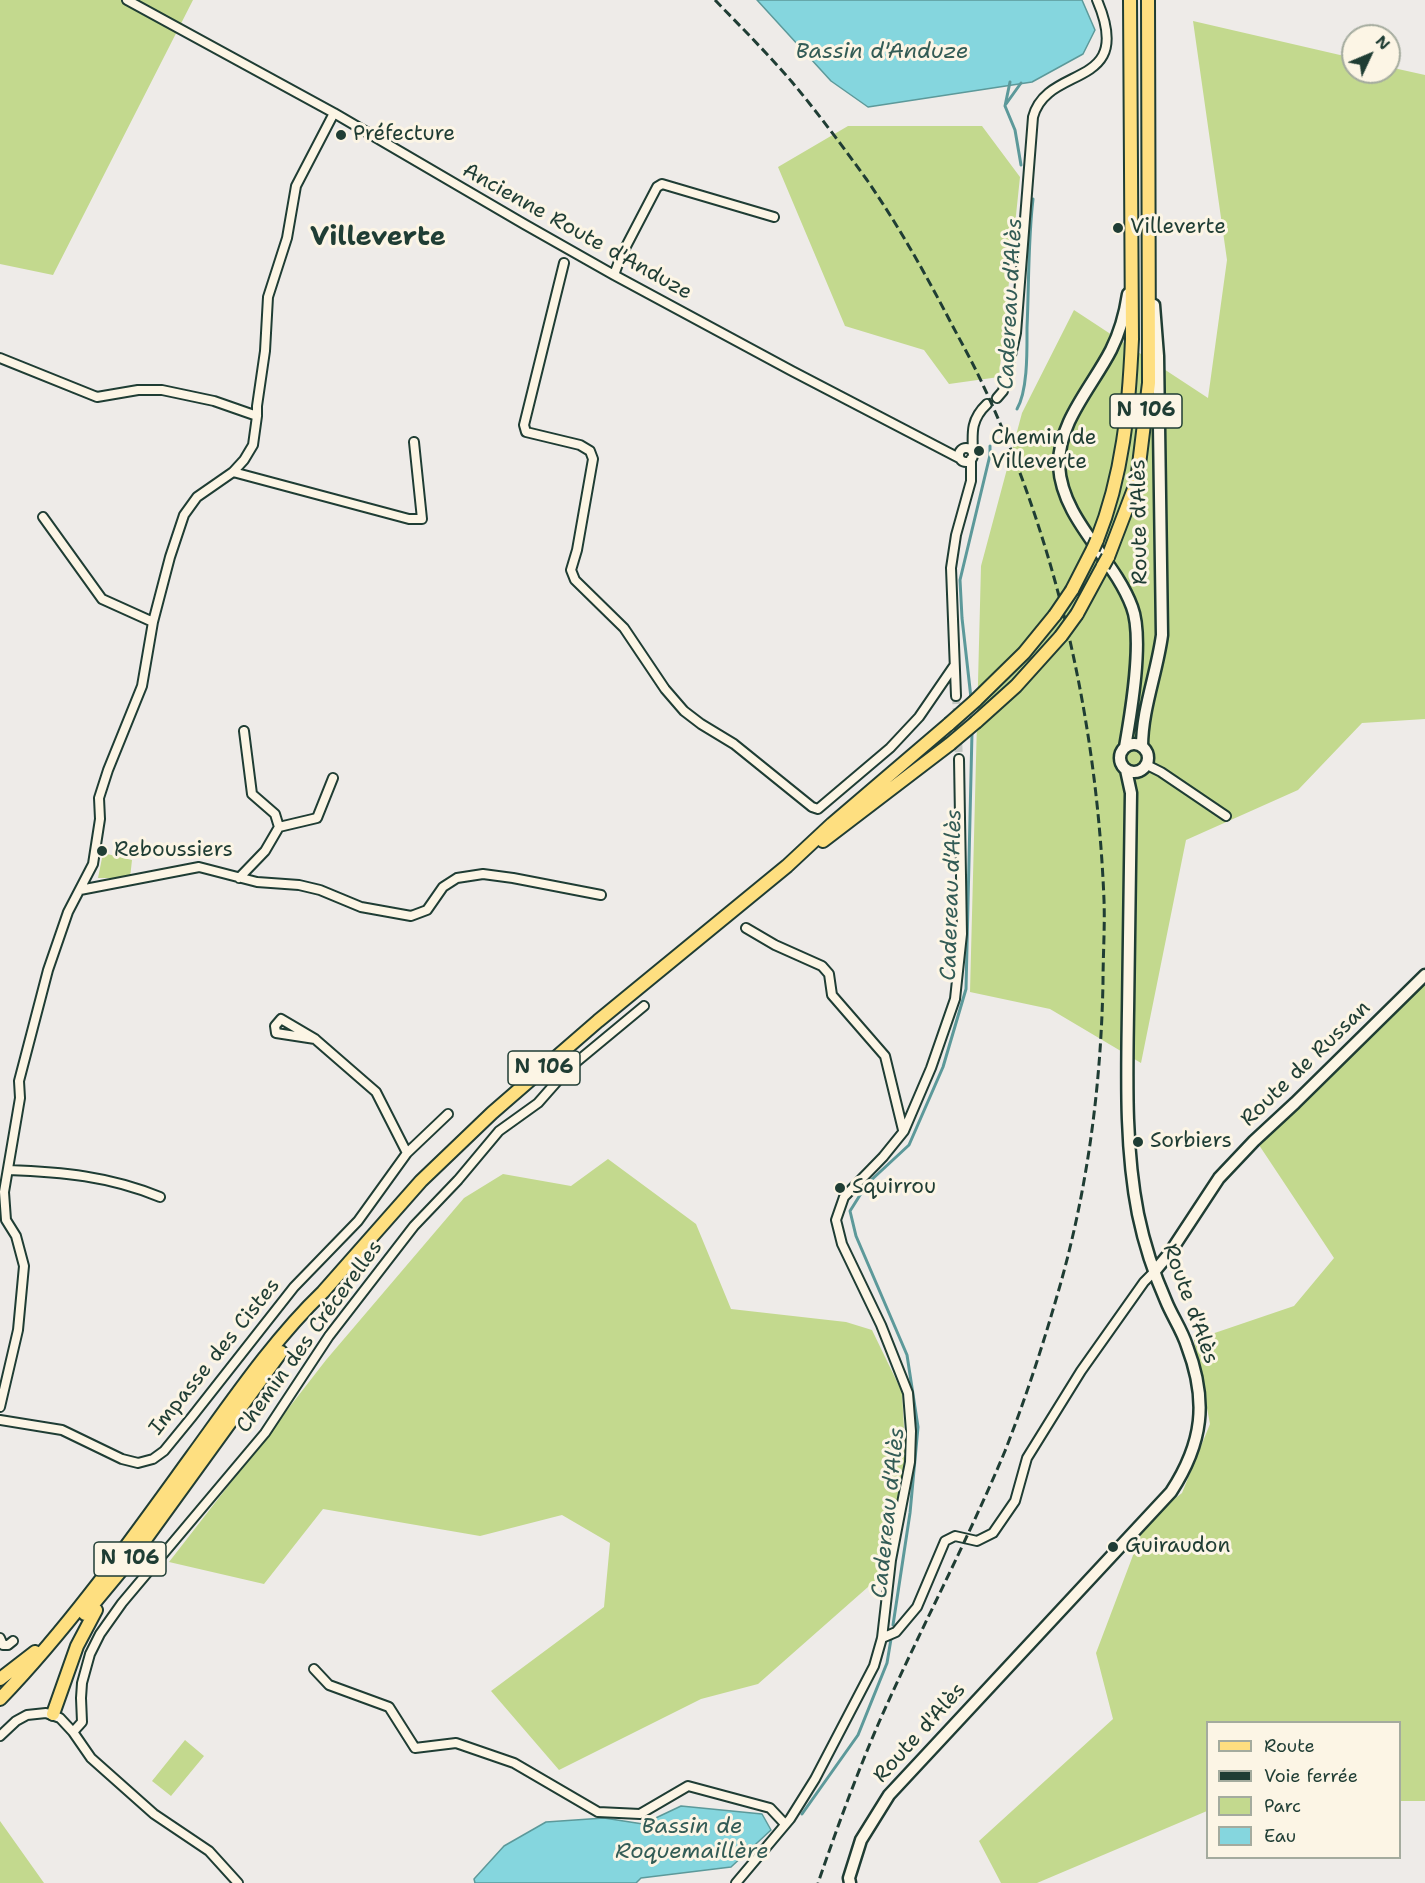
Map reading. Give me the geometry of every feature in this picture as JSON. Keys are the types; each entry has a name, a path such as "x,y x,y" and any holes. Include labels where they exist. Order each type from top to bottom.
{"main road":[{"name":"N 106","path":"0,1699 50,1645 125,1550 238,1392 307,1307 323,1292 392,1212 478,1126 598,1021 787,866 832,824 975,701 1024,653 1072,590 1095,545 1116,485 1125,436 1132,339 1130,0"},
{"name":"N 106","path":"787,866 840,830 950,744 1016,686 1061,636 1077,614 1106,561 1131,501 1141,455 1149,383 1148,0"},
{"name":"Route d'Alès","path":"1142,747 1144,719 1158,664 1162,635 1158,356 1150,259"},
{"name":"Route d'Alès","path":"1125,747 1130,723 1137,643 1136,619 1126,594 1067,498 1059,465 1062,440 1067,426 1111,350 1124,318 1131,276"},
{"path":"1134,744 1142,747 1147,753 1143,768 1126,770 1120,759 1125,747 1134,744"},
{"name":"Route d'Alès","path":"1131,793 1143,768"},
{"name":"Route d'Alès","path":"850,1883 849,1878 861,1840 889,1795 1171,1492 1185,1471 1198,1435 1197,1375 1187,1344 1166,1302 1155,1272 1138,1215 1130,1151 1127,1052 1131,793 1126,770"},
{"name":"Route de Russan","path":"1155,1272 1219,1178 1425,975"},
{"name":"N 106","path":"0,1708 49,1659 134,1554 323,1292"},
{"path":"53,1714 77,1646 89,1621 134,1554"},
{"path":"0,1679 28,1658 75,1614"}],"street":[{"name":"Ancienne Route d'Anduze","path":"127,0 334,113 524,224 801,376 963,455"},
{"path":"998,398 1003,391 1016,333 1033,117 1036,106 1046,95 1084,75 1102,57 1106,31 1097,0"},
{"path":"0,1407 18,1330 24,1266 16,1236 3,1217 4,1192 20,1098 19,1081 48,970 68,912 93,864 100,819 99,798 142,686 153,622 184,515 198,497 233,472 253,445 256,406 265,351 268,297 287,238 296,186 334,113"},
{"path":"614,274 657,187 662,184 774,217"},
{"path":"564,262 524,425 526,432 580,445 590,451 593,459 577,550 571,570 574,580 624,628 665,689 684,711 734,744 812,807 821,808 890,748 919,717 954,666"},
{"path":"0,358 96,397 138,390 162,390 214,401 257,416"},
{"path":"956,696 951,568 956,535 971,481 971,469 963,455 977,415 987,404"},
{"path":"233,472 409,519 422,519 414,442"},
{"path":"43,517 102,599 153,622"},
{"path":"244,730 252,794 275,814 279,827"},
{"path":"736,1883 785,1824 815,1779 874,1666 882,1638 891,1560 910,1462 911,1431 908,1393 881,1325 842,1244 836,1220 840,1204 849,1190 883,1157 903,1131 931,1068 955,999 962,934 959,759"},
{"path":"1143,768 1161,772 1226,816"},
{"path":"239,878 265,850 279,827 317,818 333,778"},
{"path":"80,890 199,867 257,882 299,885 320,890 360,907 411,916 427,910 443,887 457,878 483,874 601,895"},
{"path":"746,928 775,945 822,966 829,974 832,995 885,1056 903,1131"},
{"name":"Chemin des Crécerelles","path":"73,1732 82,1722 82,1683 90,1654 100,1634 122,1603 265,1433 329,1336 414,1226 458,1180 499,1131 538,1103 568,1069 644,1006"},
{"path":"315,1039 276,1034 275,1026 281,1019 315,1039 376,1092 407,1153"},
{"name":"Impasse des Cistes","path":"0,1420 62,1430 130,1461 138,1463 153,1459 164,1451 294,1287 357,1221 407,1153 448,1114"},
{"path":"8,1170 86,1175 135,1187 160,1197"},
{"path":"882,1638 896,1632 917,1607 945,1541 955,1536 977,1541 993,1533 1015,1501 1027,1458 1033,1448 1081,1371 1144,1282 1155,1272"},
{"path":"0,1638 3,1645 8,1645 13,1641"},
{"path":"314,1669 329,1685 389,1707 415,1748 456,1743 514,1763 598,1812 640,1814 688,1786 770,1808 785,1824"},
{"path":"0,1736 22,1717 34,1713 53,1714 67,1724 91,1758 154,1815 209,1851 238,1883"}],"green space":[{"path":"0,0 193,0 53,275 0,264"},
{"path":"1193,21 1341,55 1341,84 1401,84 1401,70 1425,75 1425,719 1362,723 1298,790 1186,840 1141,1063 1050,1009 970,992 981,566 1022,413 1074,310 1208,398 1227,260"},
{"path":"848,126 982,126 1020,177 999,377 949,384 924,350 845,326 778,167"},
{"path":"103,853 132,860 130,878 98,878"},
{"path":"1425,982 1425,1801 1401,1801 1401,1721 1206,1721 1206,1811 1037,1883 1001,1883 979,1841 1113,1719 1096,1653 1146,1521 1182,1493 1210,1424 1194,1340 1294,1306 1334,1258 1259,1145"},
{"path":"608,1159 696,1224 731,1309 846,1322 872,1330 902,1392 906,1464 885,1572 758,1684 701,1699 559,1770 491,1691 604,1607 610,1543 562,1515 480,1536 323,1509 264,1584 169,1562 326,1360 464,1198 503,1174 571,1186"},
{"path":"185,1740 204,1756 171,1796 152,1781"},
{"path":"0,1821 44,1883 0,1883"}],"water":[{"name":"Bassin d'Anduze","path":"757,0 1082,0 1095,30 1083,54 1032,82 868,107 831,81"},
{"name":"Bassin de Roquemaillère","path":"681,1806 762,1814 771,1830 731,1867 641,1878 636,1883 475,1883 474,1879 504,1846 546,1822 604,1818 643,1824"}],"waterway":[{"name":"Cadereau d'Alès","path":"1010,82 1005,106 1015,130 1021,165"},
{"name":"Cadereau d'Alès","path":"1006,104 1021,83"},
{"name":"Cadereau d'Alès","path":"1017,409 1021,401 1026,370 1029,247 1033,199"},
{"name":"Cadereau d'Alès","path":"971,698 960,580 990,455 990,446"},
{"name":"Cadereau d'Alès","path":"893,1625 910,1513 918,1427 907,1355 856,1236 850,1211 867,1184 909,1145 943,1067 966,989 972,732"},
{"name":"Cadereau d'Alès","path":"802,1814 858,1735 887,1663 891,1639"}],"tunnel":[{"path":"956,696 959,759"}],"railway":[{"path":"715,0 792,82 867,180 921,267 983,385 1033,508 1069,636 1093,768 1104,900 1102,1022 1091,1140 1077,1219 1057,1296 1033,1374 1005,1451 880,1720 818,1883"}],"place":[{"name":"Préfecture","path":"341,135"},
{"name":"Villeverte","path":"1118,228"},
{"name":"Chemin de Villeverte","path":"979,451"},
{"name":"Reboussiers","path":"102,851"},
{"name":"Sorbiers","path":"1138,1142"},
{"name":"Squirrou","path":"840,1188"},
{"name":"Guiraudon","path":"1113,1547"}],"district":[{"name":"Villeverte","path":"378,238"}]}
